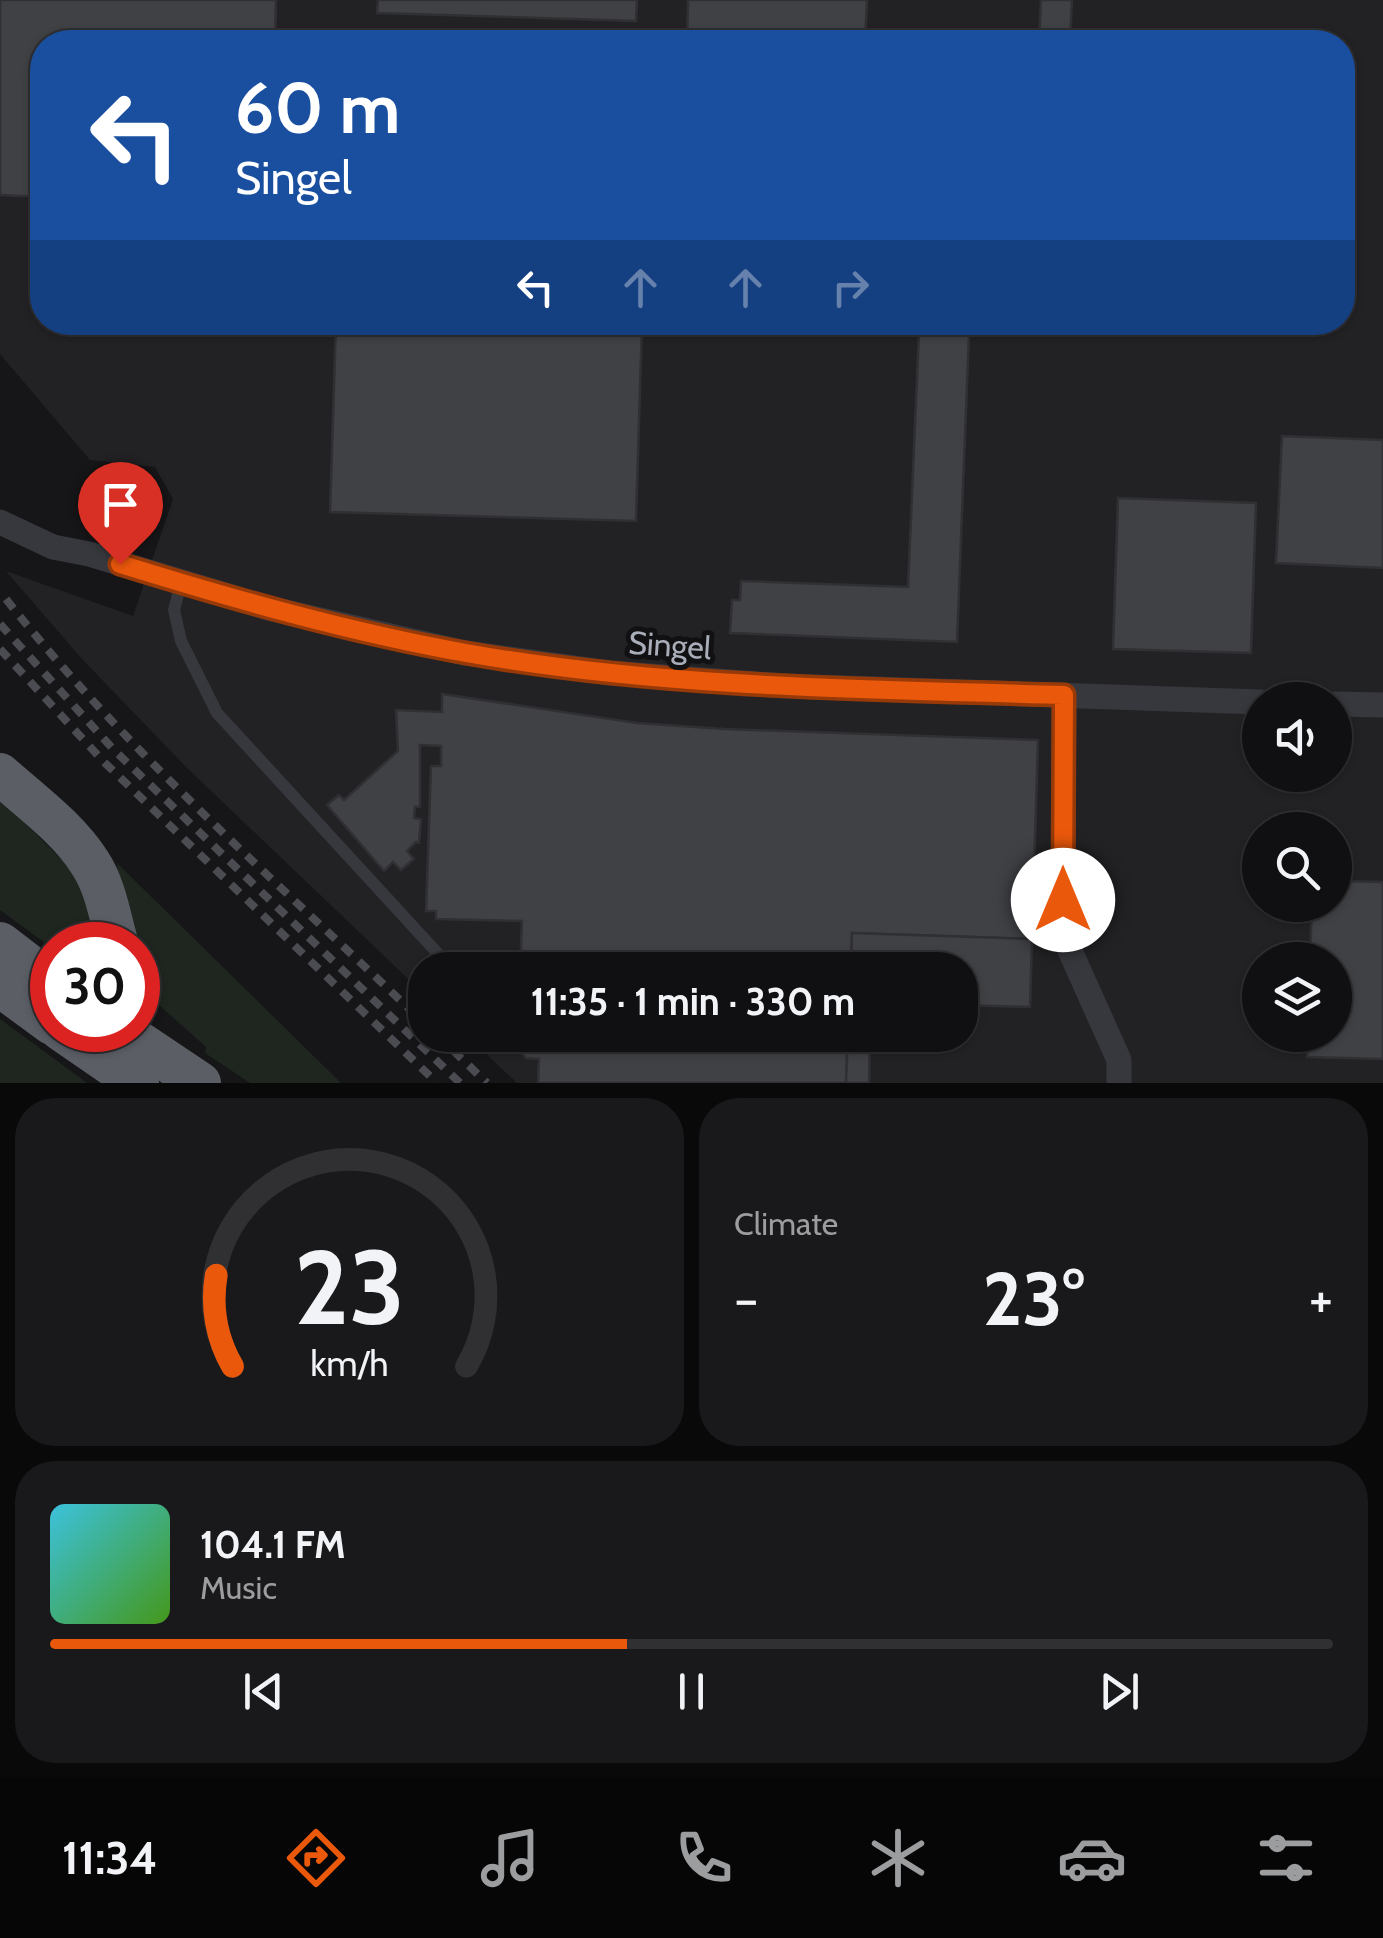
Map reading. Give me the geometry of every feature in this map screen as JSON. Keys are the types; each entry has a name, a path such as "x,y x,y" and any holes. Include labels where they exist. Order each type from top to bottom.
{"highway":[{"path":"0,774 90,862 112,922"},
{"path":"0,943 30,966"},
{"path":"0,986 30,1008"},
{"path":"138,1056 200,1083"}],"street":[{"name":"Singel","path":"0,503 90,554"},
{"name":"Singel","path":"0,522 53,547 90,554 272,609 465,653 610,673 785,686 1242,701"},
{"path":"1064,695 1063,935 1119,1060 1119,1083"},
{"path":"1352,704 1383,705"}],"lane":[{"path":"182,583 174,610 180,640 217,712 436,952"}],"shaded area":[{"path":"0,0 1383,0 1383,1083 517,1083 484,1052 978,1052 978,952 408,952 408,979 186,767 82,659 6,571 133,616 173,499 155,467 90,460 0,354"},
{"path":"0,798 74,872 96,922 30,922 30,932 0,910"},
{"path":"117,863 341,1083 250,1083 205,1053 206,1047 160,1006 160,922 129,922 118,894"},
{"path":"0,1019 30,1041 30,1052 45,1052 87,1083 0,1083"}],"building":[{"path":"0,0 276,0 275,30 30,30 30,196 0,195"},
{"path":"378,0 637,0 636,21 377,13"},
{"path":"688,0 867,0 866,30 687,30"},
{"path":"1041,0 1072,0 1071,30 1040,30"},
{"path":"336,335 642,335 636,521 330,512"},
{"path":"919,335 969,335 957,642 730,633 732,600 740,600 741,581 908,587"},
{"path":"1282,436 1383,440 1383,568 1276,563"},
{"path":"1118,498 1256,503 1251,653 1113,649"},
{"path":"442,694 637,723 1038,740 1032,939 852,933 851,952 521,952 522,921 436,919 436,911 426,911 431,766 441,766 441,746 420,745 420,807 415,807 414,818 421,819 419,843 407,851 414,859 401,870 393,862 384,871 327,805 339,795 344,800 398,751 396,710 442,712"},
{"path":"1352,881 1383,882 1383,1059 1307,1057 1307,1052 1352,1052 1352,942 1311,942 1311,922 1352,922"},
{"path":"852,933 1032,939 1030,1007 978,1006 978,952 851,952"},
{"path":"521,1052 847,1052 846,1083 538,1083 539,1059 526,1058"},
{"path":"847,1052 870,1052 869,1083 846,1083"}],"railway":[{"path":"6,599 155,766 408,1008"},
{"path":"0,624 113,749 460,1083"},
{"path":"0,649 104,762 437,1083"},
{"path":"455,1052 487,1083"}],"route":[{"path":"120,564 272,609 465,653 610,673 785,686 1064,695 1063,900"}]}
